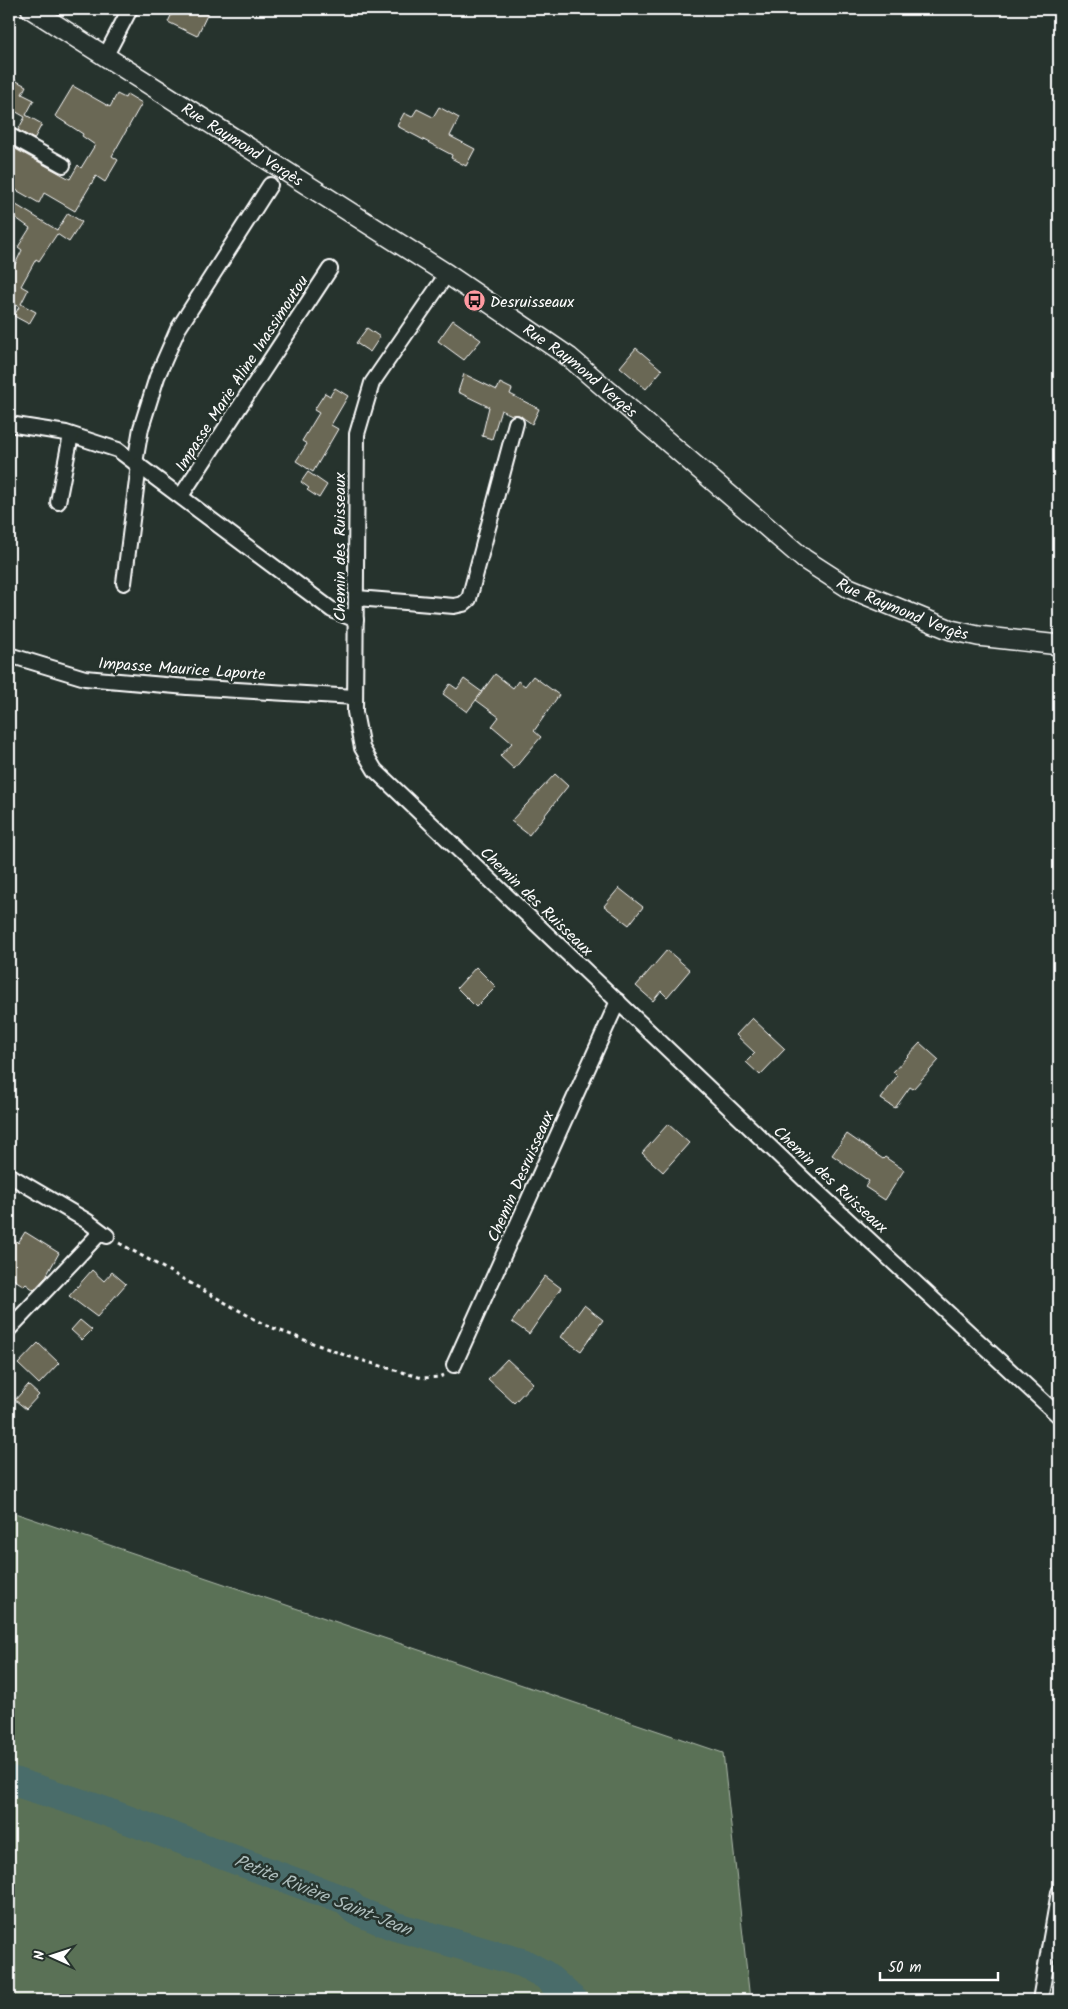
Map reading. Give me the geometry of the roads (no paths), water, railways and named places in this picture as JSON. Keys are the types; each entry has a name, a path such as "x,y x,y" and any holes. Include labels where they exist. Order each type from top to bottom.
{"main road":[{"name":"Rue Raymond Vergès","path":"31,9 447,274 569,358 804,559 849,588 951,630 978,636 1059,645"}],"street":[{"path":"104,57 130,9"},
{"path":"9,135 63,165"},
{"path":"124,583 141,428 157,377 178,329 270,185"},
{"name":"Impasse Marie Aline Inassimoutou","path":"181,496 330,269"},
{"name":"Chemin des Ruisseaux","path":"447,274 372,383 357,434 355,712 362,748 375,770 1059,1416"},
{"path":"357,598 454,606 463,604 469,599 516,423"},
{"path":"9,424 71,435 118,450 332,610 356,620"},
{"path":"58,502 71,435"},
{"name":"Impasse Maurice Laporte","path":"9,656 85,678 187,687 355,697"},
{"name":"Chemin Desruisseaux","path":"454,1365 618,1001"},
{"path":"9,1175 87,1221 104,1234 9,1328"},
{"path":"1040,2000 1059,1892"}],"waterway":[{"name":"Petite Rivière Saint-Jean","path":"9,1780 96,1808 346,1901 355,1910 394,1926 523,1963 545,1975 573,2000"}],"place":[{"name":"Desruisseaux","path":"474,301"}]}
